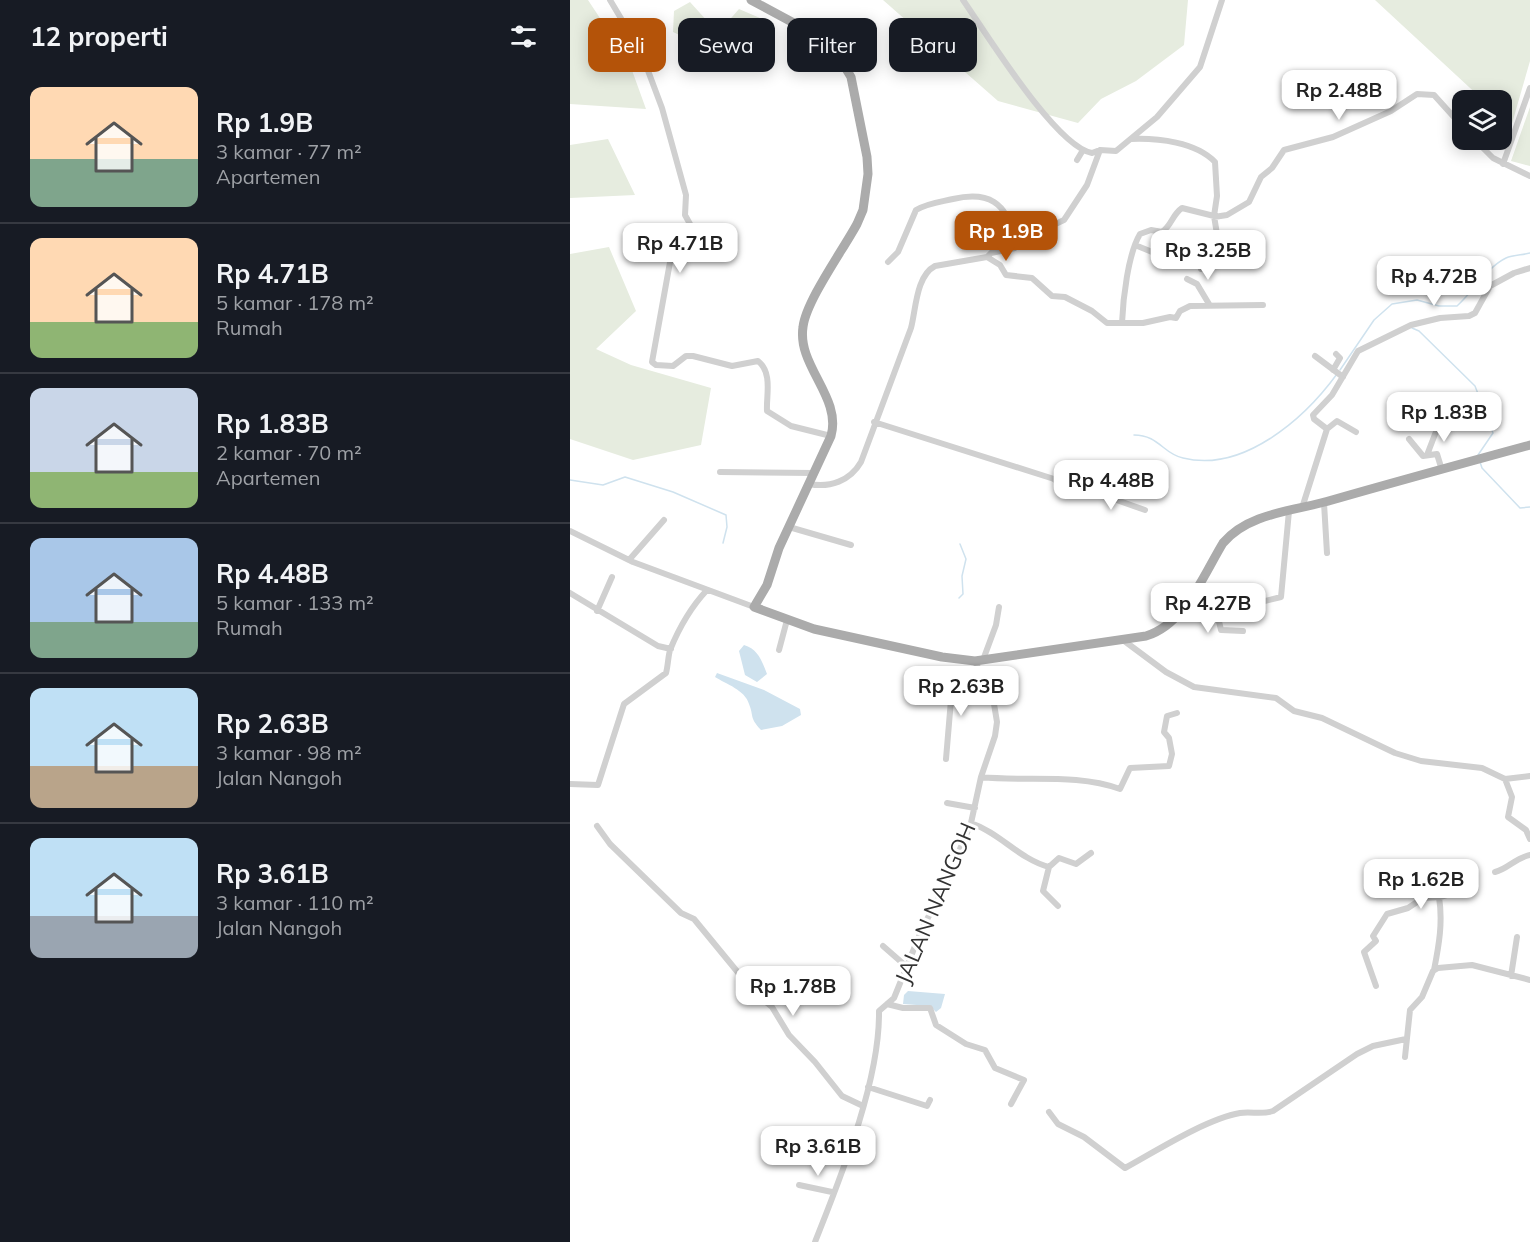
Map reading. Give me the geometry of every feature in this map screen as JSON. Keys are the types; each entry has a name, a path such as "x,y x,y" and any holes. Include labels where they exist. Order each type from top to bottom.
{"main road":[{"path":"751,0 816,35 843,64 851,77 867,157 867,193 863,210 809,306 803,327 802,341 833,417 831,436 796,509 792,528 778,548 770,579 754,607 814,629 952,659 979,661 1123,640 1161,630 1180,613 1223,543 1232,534 1263,518 1324,503 1441,467 1530,445"}],"street":[{"path":"610,0 641,52 662,108 686,195 686,215 690,224 676,234 674,240 652,362 656,365 673,366 686,356 727,366 758,361 765,369 767,377 767,411 791,426 831,436"},
{"path":"963,0 1052,124 1083,150 1092,153 1100,150 1116,151 1157,117 1200,68 1222,0"},
{"path":"1503,164 1530,88"},
{"path":"1122,323 1122,304 1134,245 1142,232 1151,230 1159,233 1168,228 1174,214 1182,208 1214,216 1227,215 1249,202 1261,177 1272,168 1284,150 1333,137 1391,111 1417,94 1434,95 1452,115"},
{"path":"1131,139 1155,138 1197,151 1213,160 1217,169 1214,216 1218,240 1205,252 1201,269"},
{"path":"1077,160 1083,150"},
{"path":"1014,238 1034,234 1064,220 1087,185 1100,150"},
{"path":"1485,150 1493,158 1530,177"},
{"path":"809,484 832,485 857,470 911,328 925,274 935,266 987,257 991,253 1016,248 1004,210 990,199 973,194 930,203 916,210 898,252 888,262"},
{"path":"1134,245 1162,256"},
{"path":"987,257 1000,265 1006,275 1029,277 1041,283 1052,296 1065,297 1092,311 1107,323 1176,318 1186,307 1203,307 1209,304 1263,305"},
{"path":"1338,373 1362,348 1411,325 1440,318 1469,316 1475,313 1490,286 1514,273 1530,268"},
{"path":"1187,279 1197,284 1209,304"},
{"path":"1327,429 1314,419 1313,413 1332,395 1340,358 1336,354"},
{"path":"1315,356 1338,373"},
{"path":"1390,405 1443,421 1427,455"},
{"path":"1302,508 1327,429 1337,421 1356,432"},
{"path":"874,422 1054,479 1067,489 1077,486 1085,488 1145,510"},
{"path":"1409,439 1419,453 1437,454 1441,467"},
{"path":"720,472 814,473"},
{"path":"1324,503 1327,553"},
{"path":"1188,601 1217,613 1281,597 1288,511"},
{"path":"629,560 663,520"},
{"path":"792,528 851,545"},
{"path":"570,531 629,560 754,607"},
{"path":"597,611 612,577"},
{"path":"570,784 598,785 624,704 666,673 671,649 684,621 707,590"},
{"path":"570,593 658,646 671,649"},
{"path":"979,661 996,625 999,607"},
{"path":"1217,613 1219,629 1243,631"},
{"path":"779,650 787,620"},
{"path":"1123,640 1166,672 1194,687 1276,698 1294,711 1322,718 1395,753 1421,761 1482,768 1505,778 1530,776"},
{"name":"JALAN NANGOH","path":"815,1242 863,1106 880,1036 879,1011 894,998 975,808 981,777 997,727 979,661"},
{"path":"946,759 952,688 988,689"},
{"path":"981,777 1014,781 1056,778 1101,782 1120,789 1130,768 1169,766 1172,754 1164,729 1167,716 1177,713"},
{"path":"1505,778 1512,797 1508,817 1526,830 1530,839"},
{"path":"947,803 975,808"},
{"path":"970,823 997,836 1035,863 1049,867"},
{"path":"597,826 610,844 681,913 694,919 738,974 772,1007 789,1035 815,1062 842,1096 863,1106"},
{"path":"1058,906 1043,891 1049,867 1059,858 1076,864 1091,854"},
{"path":"1495,872 1506,868 1516,858 1530,855"},
{"path":"1408,862 1423,898"},
{"path":"1376,986 1364,952 1377,941 1373,936 1387,914 1408,908 1423,898 1439,897 1467,889"},
{"path":"1405,1057 1410,1010 1422,997 1434,970 1442,912 1439,897"},
{"path":"1511,976 1517,937"},
{"path":"883,946 907,967"},
{"path":"1434,970 1453,965 1472,965 1530,980"},
{"path":"886,1004 903,1008 930,1008 935,1016 936,1024 966,1044 985,1050 997,1070 1024,1080 1011,1104"},
{"path":"1049,1112 1058,1124 1084,1137 1125,1168 1213,1121 1240,1113 1261,1115 1273,1112 1372,1046 1406,1039"},
{"path":"868,1087 927,1106 930,1100"},
{"path":"852,1142 862,1146 871,1140"},
{"path":"799,1185 832,1192"}],"shaded area":[{"path":"570,0 588,0 600,18 588,18 588,72 633,72 646,109 570,104"},
{"path":"883,0 1188,0 1184,45 1136,81 1101,99 1078,123 998,101 965,72 977,72 977,18 903,18"},
{"path":"1375,0 1530,0 1530,61 1512,124 1512,90 1472,90"},
{"path":"690,2 704,18 678,18 678,34 673,32 674,11"},
{"path":"739,9 760,18 731,18"},
{"path":"1530,107 1530,166 1511,161"},
{"path":"608,139 635,195 570,198 570,145"},
{"path":"609,247 636,311 596,349 631,365 711,388 701,445 633,460 570,439 570,254"}],"water":[{"path":"744,645 756,653 767,674 757,682 745,675 739,651"},
{"path":"717,673 764,690 800,709 801,715 782,726 761,730 753,719 744,695 715,677"},
{"path":"908,991 945,994 941,1008 936,1012 930,1006 903,1004 904,995"}],"waterway":[{"path":"1340,370 1374,320 1392,304 1417,300 1439,306 1457,306 1486,273 1499,262 1509,257 1530,253"},
{"path":"1412,328 1419,331 1475,386 1493,433 1478,455"},
{"path":"1134,435 1149,438 1170,453 1183,458 1205,461 1228,458 1249,450 1290,424 1337,374"},
{"path":"1480,462 1482,468 1520,508 1530,507"},
{"path":"570,480 603,485 625,477 673,492 726,515 727,527 723,543"},
{"path":"959,598 963,594 962,576 966,559 960,544"}]}
